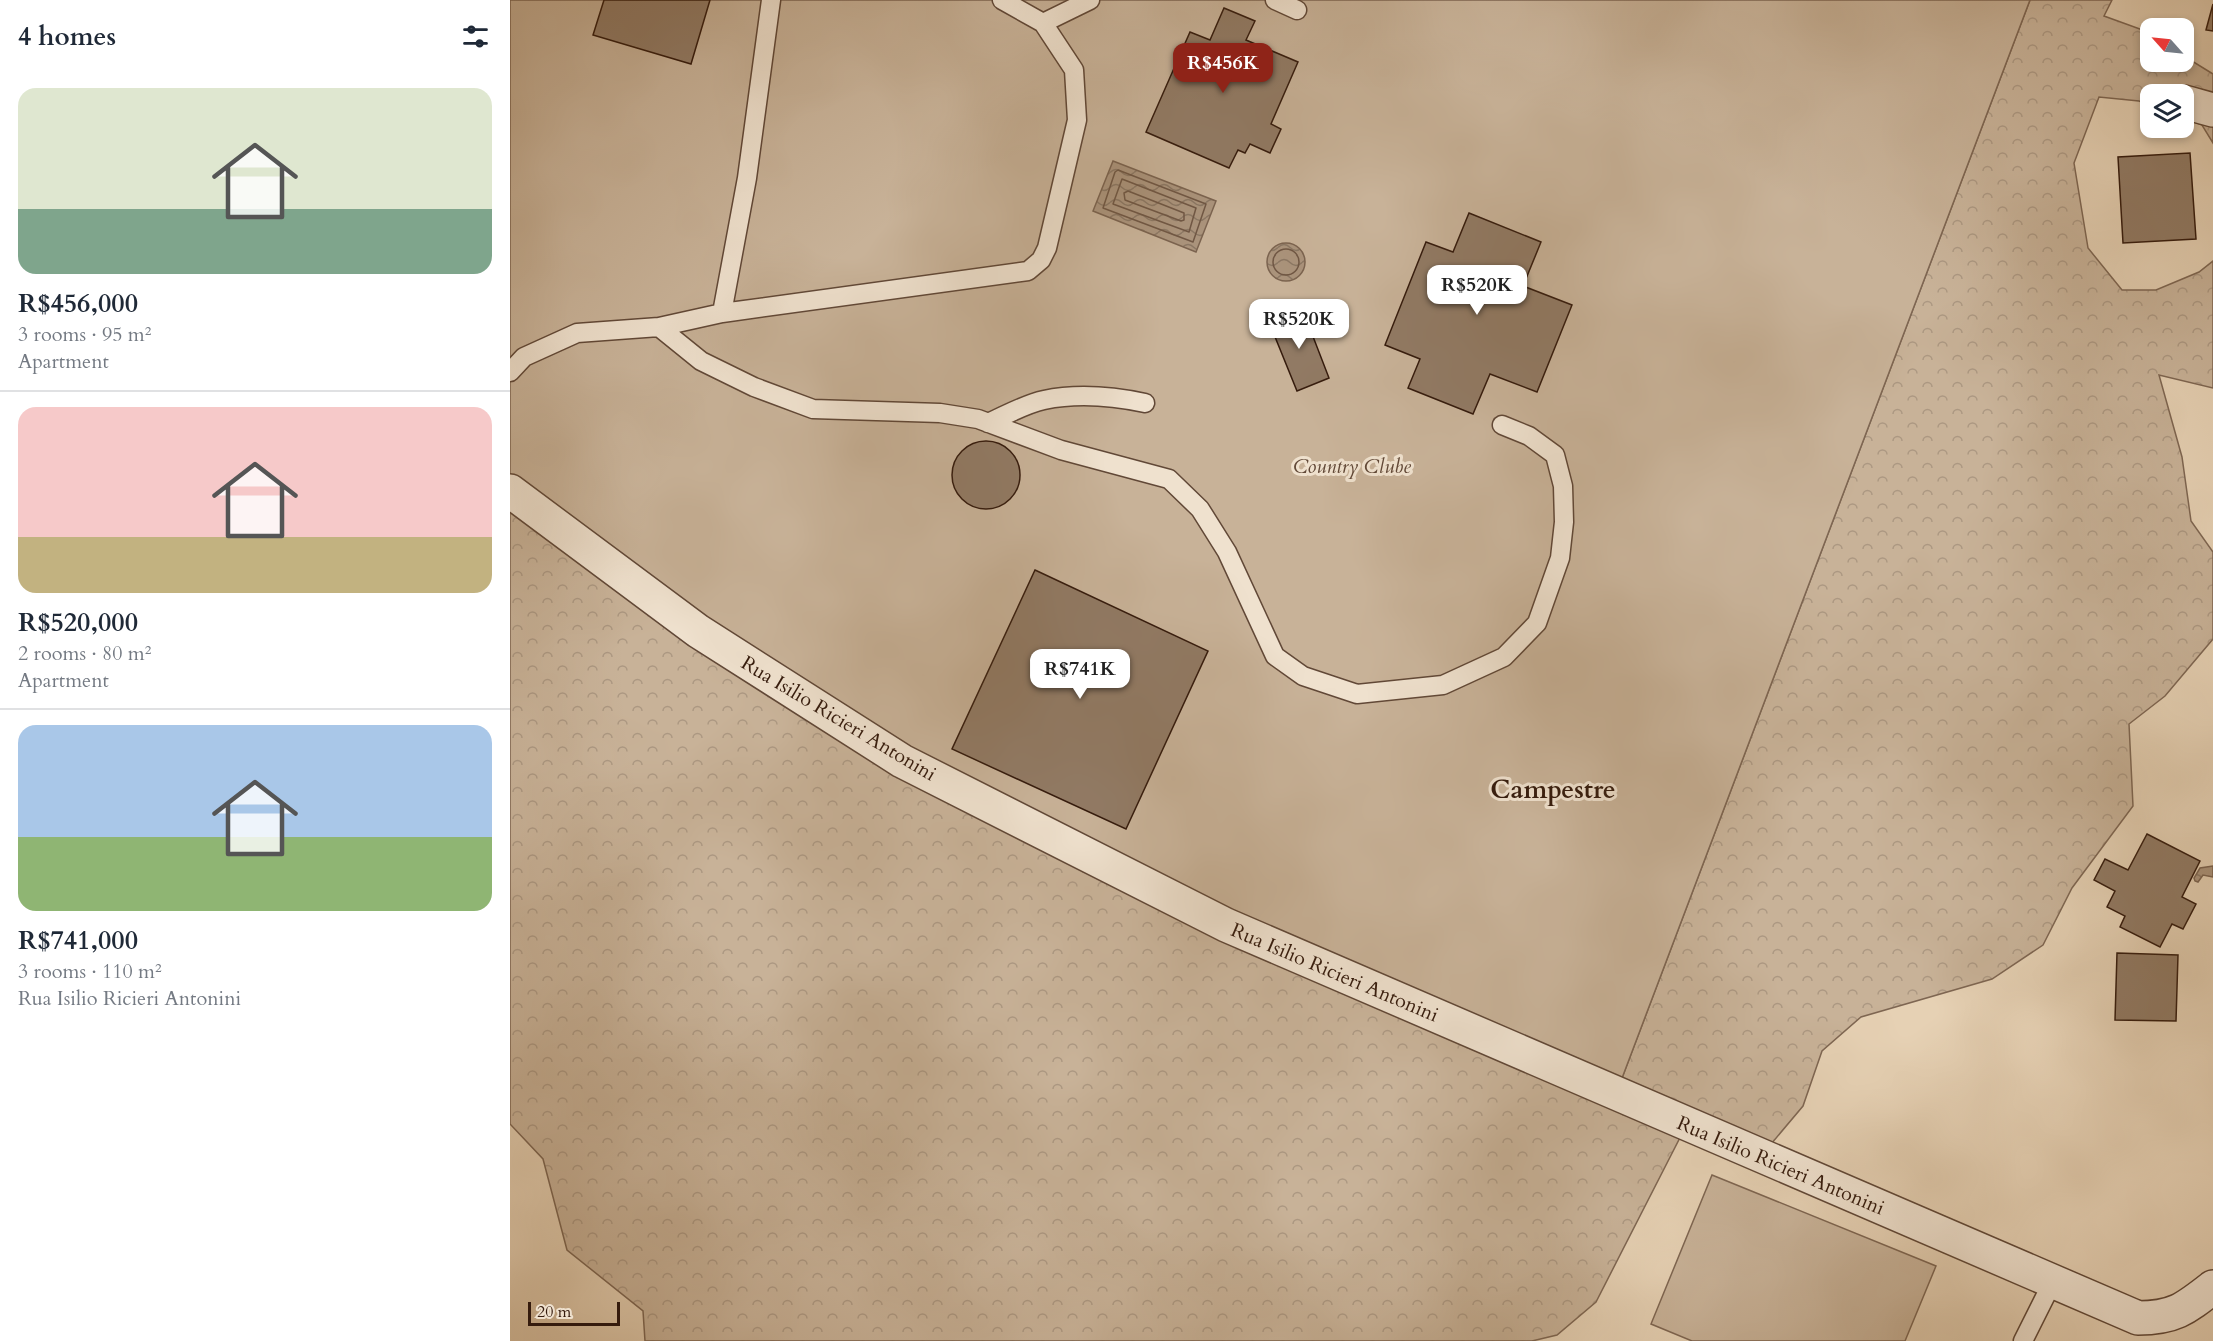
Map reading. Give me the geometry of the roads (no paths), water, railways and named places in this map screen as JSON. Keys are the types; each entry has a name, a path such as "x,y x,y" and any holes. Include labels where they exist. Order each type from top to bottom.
{"street":[{"path":"2194,105 2213,110"},
{"name":"Rua Isilio Ricieri Antonini","path":"510,491 698,631 913,767 1226,925 2138,1318 2163,1318 2189,1306 2213,1287"}],"lane":[{"path":"722,313 747,178 771,0"},
{"path":"510,372 524,357 577,333 659,327 722,313 1028,271 1041,260 1077,120 1074,70 1043,23 1002,0"},
{"path":"1043,23 1090,0"},
{"path":"1275,0 1297,10"},
{"path":"659,327 701,361 754,387 813,409 940,413 988,423 1061,450 1169,479 1200,508 1227,552 1275,656 1303,676 1357,694 1443,685 1504,657 1537,623 1560,558 1564,522 1563,486 1555,454 1529,436 1502,424"},
{"path":"988,423 1042,400 1074,396 1122,398 1145,403"},
{"path":"2023,1341 2053,1281"}],"water":[{"path":"1113,161 1216,201 1196,252 1093,211"},
{"path":"1286,243 1300,248 1305,262 1300,276 1286,281 1272,276 1267,262 1272,248"},
{"path":"2213,866 2213,877 2203,875 2198,882 2195,881 2194,878 2200,868"}],"district":[{"name":"Campestre","path":"1553,789"}],"park label":[{"name":"Country Clube","path":"1352,466"}]}
